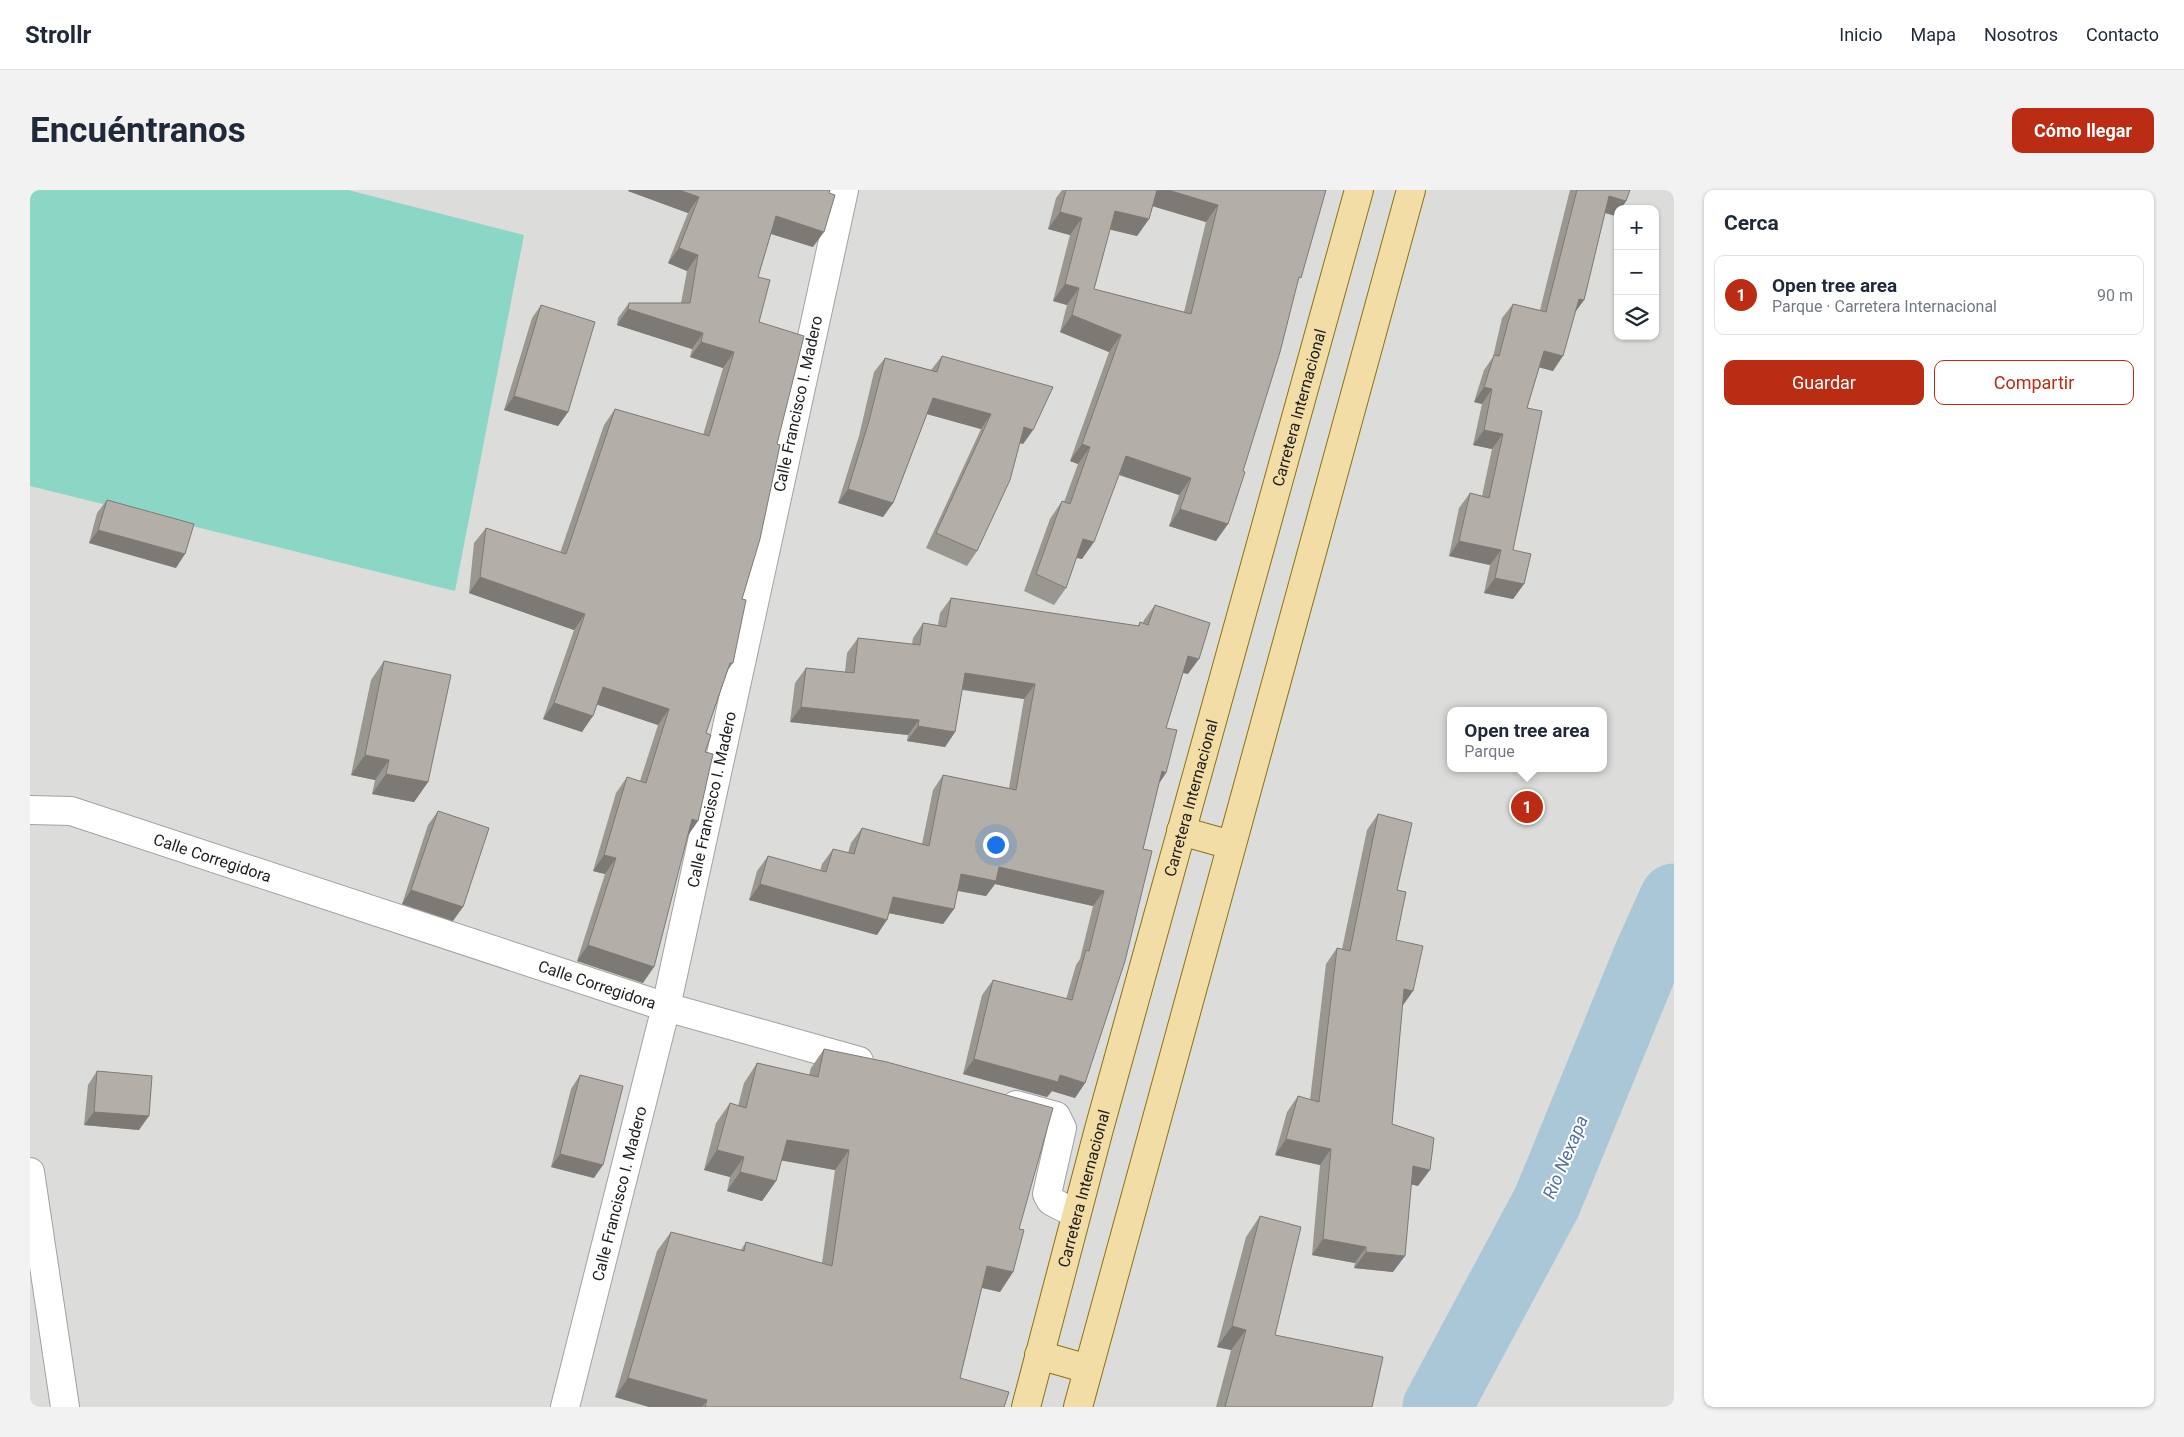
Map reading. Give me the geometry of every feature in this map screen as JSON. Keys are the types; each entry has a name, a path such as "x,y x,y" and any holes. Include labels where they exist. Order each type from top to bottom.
{"main road":[{"name":"Carretera Internacional","path":"1026,1407 1076,1214 1359,190"},
{"path":"1078,1407 1411,190"},
{"path":"1181,831 1231,845"},
{"path":"1039,1355 1088,1369"}],"street":[{"name":"Calle Francisco I. Madero","path":"565,1407 666,1007 844,190"},
{"name":"Calle Corregidora","path":"30,810 71,811 666,1007 884,1068"},
{"path":"989,1098 1056,1116 1062,1128 1047,1194 1051,1201 1076,1214"},
{"path":"30,1172 65,1407"}],"shaded area":[{"path":"30,190 1674,190 1674,1407 30,1407"}],"green space":[{"path":"30,190 348,190 524,235 455,591 30,486"}],"building":[{"path":"679,190 830,190 829,193 835,195 824,232 776,216 758,277 770,280 759,322 804,336 777,444 780,445 760,539 742,599 746,600 733,663 730,663 706,733 711,735 705,752 713,754 698,821 692,819 654,967 588,945 616,858 604,855 627,777 646,783 669,709 603,687 593,716 554,703 585,614 480,577 486,528 566,554 615,409 709,436 734,352 701,342 703,333 628,309 629,303 690,303 698,255 679,248 699,197"},
{"path":"1066,190 1157,190 1149,219 1115,211 1094,289 1191,314 1218,205 1168,190 1326,190 1301,278 1299,277 1280,352 1243,471 1245,472 1228,524 1180,509 1191,478 1126,456 1094,542 1083,539 1066,588 1036,574 1062,501 1070,504 1090,447 1082,444 1121,335 1072,315 1079,288 1065,284 1082,218 1060,212"},
{"path":"1577,190 1630,190 1626,201 1609,196 1584,300 1579,299 1563,356 1544,351 1527,408 1542,411 1513,550 1531,554 1524,584 1495,578 1501,550 1459,541 1470,493 1489,498 1503,434 1484,430 1492,389 1484,387 1494,355 1499,356 1513,304 1546,312"},
{"path":"541,305 595,322 568,412 514,396"},
{"path":"942,356 1053,387 1033,430 1024,427 1010,480 977,551 936,533 991,414 933,398 893,503 848,489 869,421 885,358 937,372"},
{"path":"107,500 194,524 185,554 98,530"},
{"path":"951,598 1139,626 1140,622 1148,625 1155,605 1210,623 1199,659 1188,656 1166,728 1177,730 1166,773 1162,771 1143,849 1152,851 1125,961 1085,1083 1060,1075 1058,1082 974,1059 993,980 1072,1000 1086,950 1089,951 1104,891 999,867 996,881 961,874 954,909 893,897 887,920 760,884 768,856 826,872 833,849 854,854 862,828 929,846 943,775 1016,790 1035,684 965,673 955,732 918,726 919,720 801,707 806,668 854,673 858,638 920,645 923,623 946,627"},
{"path":"384,661 451,675 428,782 386,774 389,760 365,755"},
{"path":"438,811 489,828 463,907 411,890"},
{"path":"1378,814 1412,823 1397,890 1406,892 1396,940 1423,946 1413,991 1404,989 1392,1124 1434,1138 1430,1170 1413,1166 1405,1256 1366,1252 1366,1247 1323,1239 1331,1149 1286,1139 1298,1096 1319,1102 1337,948 1350,951"},
{"path":"824,1049 887,1062 1053,1108 1019,1229 1024,1230 1013,1272 987,1266 960,1378 1009,1392 1004,1407 705,1407 707,1400 628,1378 671,1232 744,1251 746,1242 832,1266 849,1150 787,1140 776,1181 740,1172 744,1157 717,1150 730,1103 746,1108 757,1063 818,1077"},
{"path":"97,1071 152,1076 149,1116 94,1112"},
{"path":"580,1075 623,1086 603,1165 560,1154"},
{"path":"1260,1216 1301,1227 1275,1335 1383,1357 1372,1407 1225,1407 1246,1330 1232,1326"}],"waterway":[{"name":"Rio Nexapa","path":"1437,1407 1547,1202 1647,958 1674,898"}],"place":[{"name":"Open tree area","path":"1527,807"}]}
